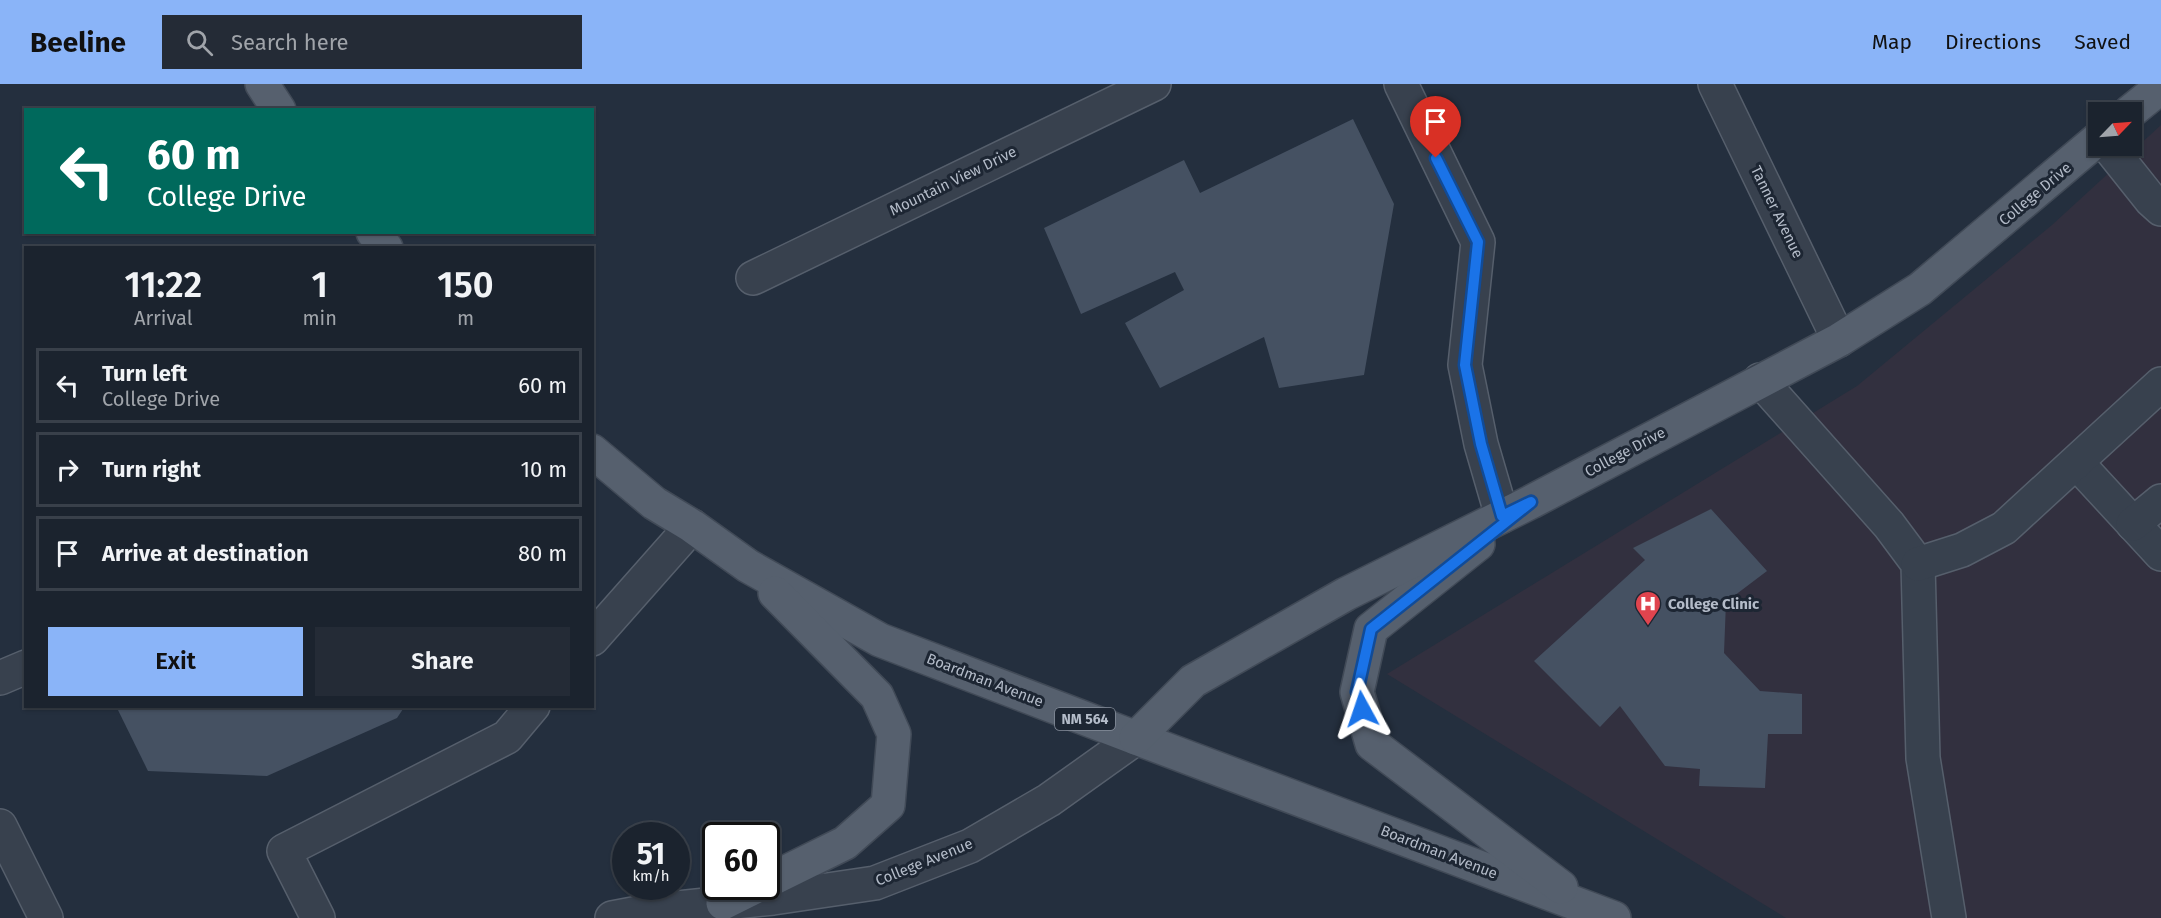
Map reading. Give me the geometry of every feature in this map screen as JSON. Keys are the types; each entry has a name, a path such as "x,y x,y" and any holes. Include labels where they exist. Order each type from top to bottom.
{"main road":[{"path":"262,84 278,108"},
{"path":"2142,102 2161,87"},
{"name":"College Drive","path":"1136,738 1193,681 1346,594 1516,509 1839,340 1920,289 2088,147"},
{"path":"375,234 384,246"},
{"name":"Boardman Avenue","path":"594,453 654,503 692,526 748,566 880,640 1603,914"},
{"path":"1516,509 1371,629 1357,692 1372,744 1603,914"},
{"path":"748,566 877,696 894,734 888,805 845,843 780,875"},
{"path":"723,903 729,900"}],"street":[{"name":"Mountain View Drive","path":"753,279 1154,84"},
{"path":"1401,84 1478,242 1465,365 1481,444 1516,509"},
{"name":"Tanner Avenue","path":"1715,84 1839,340"},
{"path":"2116,156 2161,209"},
{"path":"1761,380 1889,525 1918,564 1923,758 1949,918"},
{"path":"1918,564 1962,550 2004,528 2161,384"},
{"path":"2077,463 2161,554"},
{"path":"2133,524 2161,501"},
{"path":"594,637 692,526"},
{"path":"0,678 24,668"},
{"path":"318,918 284,851 507,737 531,708"},
{"name":"College Avenue","path":"612,918 650,915 875,883 970,846 1049,800 1136,738"},
{"path":"0,826 46,918"}],"shaded area":[{"path":"2161,125 2161,918 1786,918 1387,674 1857,386 2052,225 2127,156 2142,156 2142,142"}],"building":[{"path":"1353,119 1394,204 1364,375 1279,388 1264,337 1160,388 1125,323 1184,290 1175,272 1081,314 1044,228 1184,160 1200,193"},
{"name":"College Clinic","path":"1711,509 1767,571 1726,602 1724,653 1760,691 1802,694 1802,734 1768,734 1765,788 1699,786 1700,769 1665,766 1620,706 1600,727 1534,661 1645,560 1633,548"},
{"path":"117,708 404,708 397,718 267,776 148,771"}],"place":[{"name":"College Clinic","path":"1648,627"}],"route":[{"path":"1362,709 1357,692 1371,629 1531,502 1502,516 1481,444 1465,365 1478,242 1436,158"}]}
